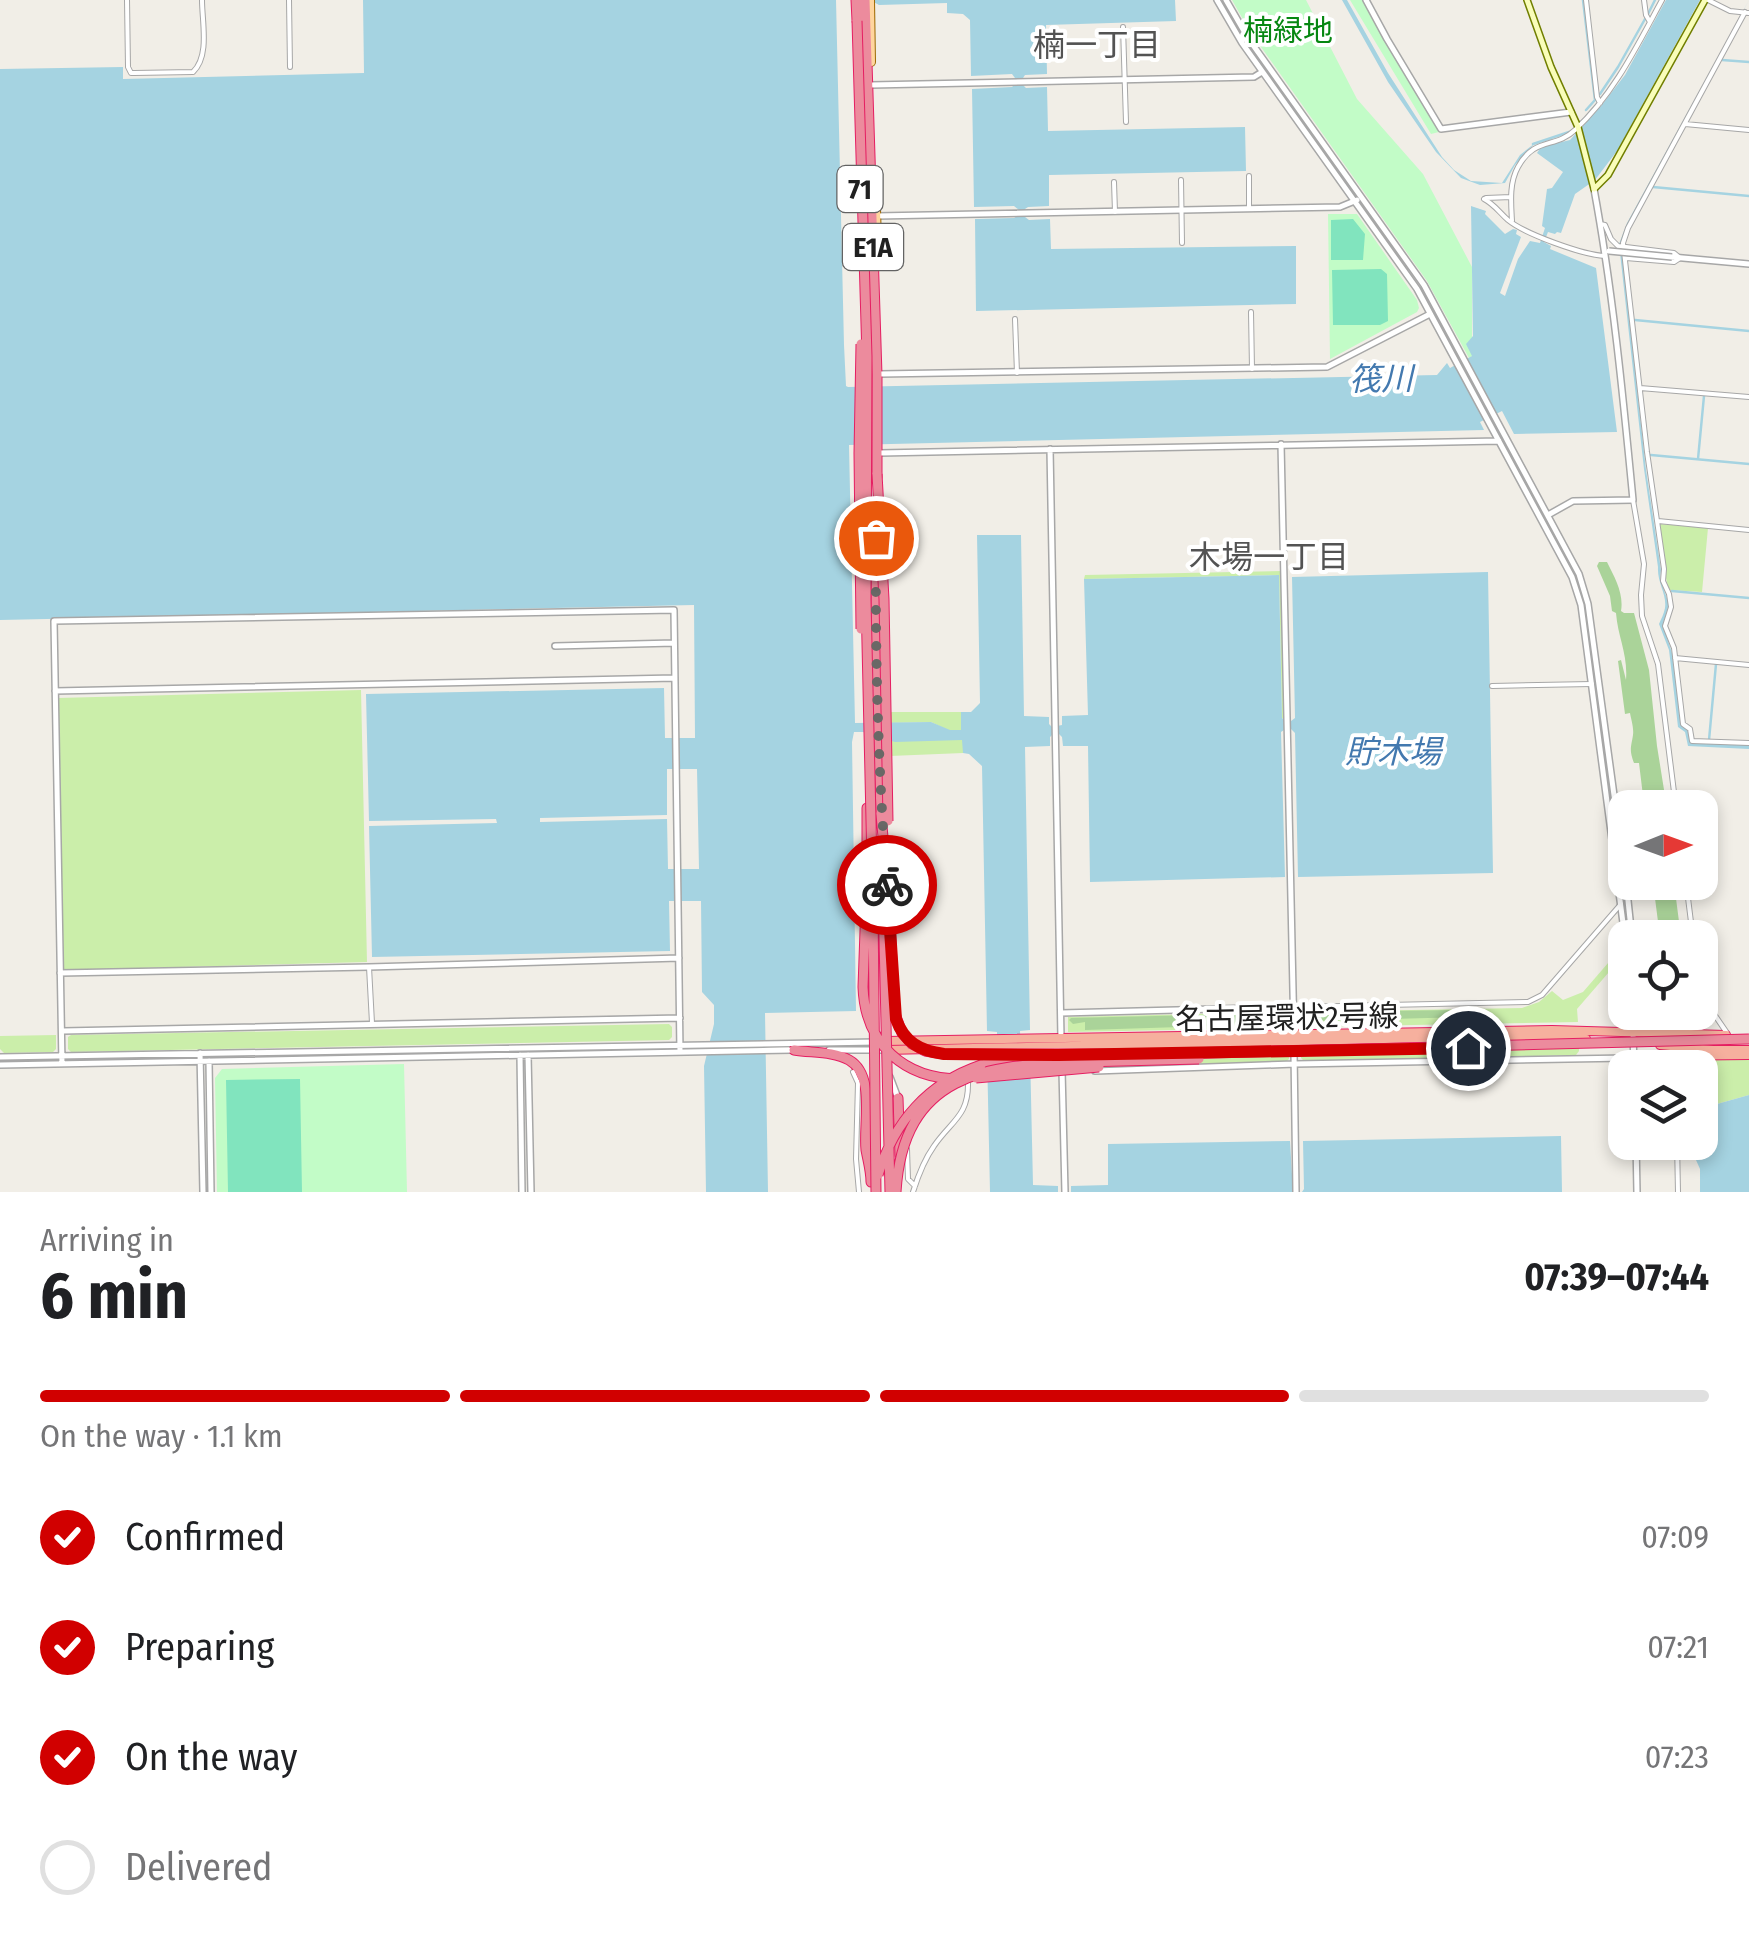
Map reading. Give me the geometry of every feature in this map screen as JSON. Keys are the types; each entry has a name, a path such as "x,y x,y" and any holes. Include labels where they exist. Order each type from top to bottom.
{"highway":[{"name":"E1A","path":"854,1 868,357 866,600 874,713 872,1190"},
{"name":"E1A","path":"869,2 877,474 884,599 884,818"},
{"path":"864,228 858,453 863,662 874,713 863,996 869,1020 883,1046 899,1062 945,1078 1007,1076 1156,1060"},
{"path":"884,818 886,880"},
{"path":"884,818 896,1019 902,1033 918,1047 934,1053 1060,1046 1749,1044"},
{"path":"884,818 895,1192"},
{"name":"名古屋環状2号線","path":"882,1046 1036,1042 1060,1046 1570,1030 1633,1037"},
{"name":"名古屋環状2号線","path":"1294,1037 1728,1035 1749,1044"},
{"path":"1633,1037 1749,1044"},
{"name":"名古屋環状2号線","path":"882,1046 968,1048 984,1043"},
{"path":"895,1192 899,1160 911,1128 934,1098 960,1080 990,1070 1156,1060 1749,1044"},
{"path":"1703,1050 1749,1044"},
{"path":"872,1190 880,1139 882,1046"},
{"path":"872,1190 896,1134 916,1105 935,1088 980,1065 1060,1046"},
{"path":"794,1050 842,1057 860,1069 865,1084 866,1151 872,1190"},
{"path":"895,1192 898,1098"}],"main road":[{"path":"1527,0 1540,41 1578,128 1593,187 1608,175 1707,0"},
{"name":"71","path":"854,1 874,713 884,750 882,1046"},
{"name":"71","path":"869,2 880,374 872,751 882,1046"}],"street":[{"path":"127,0 128,67 134,73 197,69 203,55 202,0"},
{"path":"289,0 290,66"},
{"path":"1217,0 1236,33 1424,285 1434,312 1544,517 1577,588 1625,920"},
{"path":"1226,0 1266,70"},
{"path":"1366,0 1441,129 1571,112"},
{"path":"1586,0 1600,103"},
{"path":"1644,0 1650,22"},
{"path":"1512,221 1514,176 1527,154 1536,146 1566,138 1616,85 1662,0"},
{"path":"1621,247 1746,11 1730,11 1707,0"},
{"path":"1124,27 1126,122"},
{"path":"872,85 1254,76 1266,70"},
{"path":"1685,124 1749,130"},
{"path":"1249,176 1249,209"},
{"path":"1181,180 1182,243"},
{"path":"1114,182 1115,212"},
{"path":"1593,187 1606,253 1633,500 1644,564 1642,616 1658,664 1674,790"},
{"path":"1512,196 1484,199 1515,225 1590,255 1749,264"},
{"path":"876,216 1340,208 1358,199"},
{"path":"1600,224 1605,225 1626,258 1663,578 1670,594 1666,626 1675,658 1683,724 1690,729 1692,740 1749,743"},
{"path":"1621,247 1674,252 1680,258"},
{"path":"1626,258 1674,262 1680,258"},
{"path":"1250,312 1252,368"},
{"path":"880,374 1334,365 1434,312"},
{"path":"1016,319 1016,372"},
{"path":"1640,388 1749,397"},
{"path":"880,453 1502,438"},
{"path":"1281,444 1296,1189"},
{"path":"1050,448 1065,1189"},
{"path":"1544,517 1572,502 1633,500"},
{"path":"1544,517 1579,574 1588,604 1614,790"},
{"path":"1658,522 1749,530"},
{"path":"62,1060 54,622 674,610 680,1048"},
{"path":"555,646 674,643"},
{"path":"1675,658 1749,665"},
{"path":"55,692 675,678"},
{"path":"1492,686 1592,684"},
{"path":"1061,1013 1528,1002 1542,994 1621,904"},
{"path":"60,973 680,958"},
{"path":"369,968 372,1023"},
{"path":"62,1031 680,1018"},
{"path":"1718,1020 1728,1035"},
{"path":"1633,1030 1635,1050"},
{"path":"768,1047 794,1050 882,1046"},
{"path":"208,1057 524,1048 882,1046"},
{"path":"882,1046 906,1132 908,1179 914,1189"},
{"path":"524,1048 529,1056 531,1192"},
{"path":"522,1192 520,1056 524,1048"},
{"path":"0,1061 529,1056 680,1048"},
{"path":"914,1189 934,1146 966,1106 968,1048"},
{"path":"200,1057 203,1192"},
{"path":"208,1057 211,1192"},
{"path":"1062,1072 1608,1058"},
{"path":"853,1072 858,1083 859,1192"},
{"path":"1636,1160 1637,1192"},
{"path":"1677,1160 1678,1192"}],"green space":[{"name":"楠緑地","path":"1232,0 1306,0 1357,99 1423,174 1472,267 1472,356 1469,358 1427,281 1249,30"},
{"path":"1350,0 1362,0 1439,132 1431,134"},
{"path":"1328,214 1357,214 1419,308 1330,359"},
{"path":"1353,219 1365,234 1363,260 1331,260 1331,220"},
{"path":"1381,269 1387,274 1388,321 1380,325 1333,325 1332,270"},
{"path":"1660,524 1708,528 1702,592 1670,590"},
{"path":"1607,562 1616,580 1621,611 1634,613 1649,670 1664,790 1642,790 1639,763 1634,763 1631,755 1633,727 1630,713 1625,714 1618,661 1621,660 1626,680 1624,654 1616,613 1597,566"},
{"path":"1283,571 1285,721 1279,575 1084,579 1085,575"},
{"path":"361,690 367,962 65,970 62,967 58,698"},
{"path":"889,712 961,712 962,730 950,731 931,722 889,723"},
{"path":"963,739 963,753 890,756 889,740"},
{"path":"1655,900 1676,900 1679,920 1658,920"},
{"path":"1608,963 1608,973 1577,1009 1578,1022 1301,1027 1300,1012 1522,1008 1539,1002 1552,991 1563,1000 1583,992"},
{"path":"1459,1010 1465,1017 1317,1021 1314,1017 1304,1019 1301,1012"},
{"path":"1288,1012 1289,1028 1068,1032 1068,1017"},
{"path":"1278,1013 1287,1017 1213,1026 1085,1030 1085,1022 1073,1024 1069,1020 1071,1018"},
{"path":"669,1024 669,1040 71,1052 68,1049 71,1035"},
{"path":"56,1035 53,1052 4,1053 0,1049 0,1036"},
{"path":"1579,1043 1576,1055 1304,1061 1301,1058 1301,1047"},
{"path":"1289,1047 1286,1062 1184,1068 1071,1068 1069,1051"},
{"path":"1718,1055 1749,1055 1749,1095 1718,1104"},
{"path":"404,1064 407,1192 217,1192 215,1078 222,1069"},
{"path":"300,1079 302,1192 228,1192 226,1080"}],"water":[{"path":"363,0 836,0 846,386 1437,375 1447,363 1450,368 1472,356 1466,344 1473,336 1471,206 1486,211 1505,234 1513,229 1521,237 1500,293 1505,296 1518,259 1530,241 1540,243 1545,228 1542,226 1547,189 1563,172 1537,153 1541,147 1570,140 1601,106 1625,75 1666,0 1700,0 1617,151 1595,180 1575,194 1561,233 1548,232 1544,242 1550,249 1596,268 1617,432 1514,434 1502,411 1480,422 1484,430 849,445 855,723 931,722 961,730 961,712 971,712 980,703 977,535 1021,535 1024,716 1049,717 1052,727 1062,725 1062,716 1088,715 1084,579 1279,575 1282,718 1291,721 1295,718 1292,577 1488,572 1493,873 1298,877 1295,733 1291,729 1281,732 1285,877 1090,882 1088,746 1063,746 1062,737 1053,734 1050,746 1025,747 1030,1030 1020,1031 1021,1052 1030,1052 1033,1185 1058,1186 1058,1192 990,1192 987,1053 997,1052 997,1032 987,1031 982,766 963,753 962,740 895,742 854,732 856,1011 765,1013 768,1192 706,1192 704,1066 714,1024 714,1005 702,992 701,901 669,901 670,951 372,957 369,826 497,823 496,819 369,821 366,694 664,688 665,738 695,738 694,605 0,620 0,69 123,67 123,79 364,73","holes":["667,769 697,769 699,869 668,869 667,819 540,822 540,818 667,815"]},
{"path":"870,0 1175,0 1176,21 1046,25 1047,74 1025,75 1023,85 1047,87 1048,131 1245,127 1246,171 1049,175 1049,206 1028,207 1025,217 1050,219 1051,249 1296,246 1296,304 976,311 975,219 1014,218 1019,210 1014,206 974,207 972,89 1012,87 1015,78 1012,74 971,76 970,20 963,14 947,13 947,3 879,5"},
{"path":"1342,0 1347,0 1388,73 1454,170 1471,181 1502,183 1520,155 1535,143 1505,183 1480,185 1461,178 1436,152 1388,82"},
{"path":"1749,0 1621,241 1660,579 1669,604 1663,625 1672,653 1681,725 1688,731 1691,743 1749,745 1749,749 1688,746 1685,732 1678,727 1669,650 1659,624 1665,603 1659,578 1644,469 1619,244"},
{"path":"1749,1095 1749,1192 1700,1192 1696,1160 1718,1160 1718,1104"},
{"path":"1561,1136 1562,1192 1302,1192 1303,1141"},
{"path":"1290,1141 1293,1192 1071,1192 1071,1186 1108,1185 1108,1144"}],"waterway":[{"path":"1583,0 1595,100 1586,110"},
{"path":"1648,14 1655,0"},
{"path":"1600,94 1645,19"},
{"path":"1722,60 1749,62"},
{"path":"1533,144 1569,132"},
{"path":"1653,187 1749,196"},
{"path":"1635,320 1749,331"},
{"path":"1698,459 1704,396"},
{"path":"1651,455 1749,464"},
{"path":"1672,591 1749,598"},
{"path":"1709,740 1716,664"}],"way so far":[{"path":"876,538 881,814 887,885"}],"district":[{"name":"楠一丁目","path":"1097,45"},
{"name":"木場一丁目","path":"1269,557"}],"route":[{"path":"887,885 896,1019 906,1039 925,1050 944,1054 1058,1055 1468,1048"}],"water label":[{"name":"筏川","path":"1381,379"},
{"name":"貯木場","path":"1393,752"}]}
